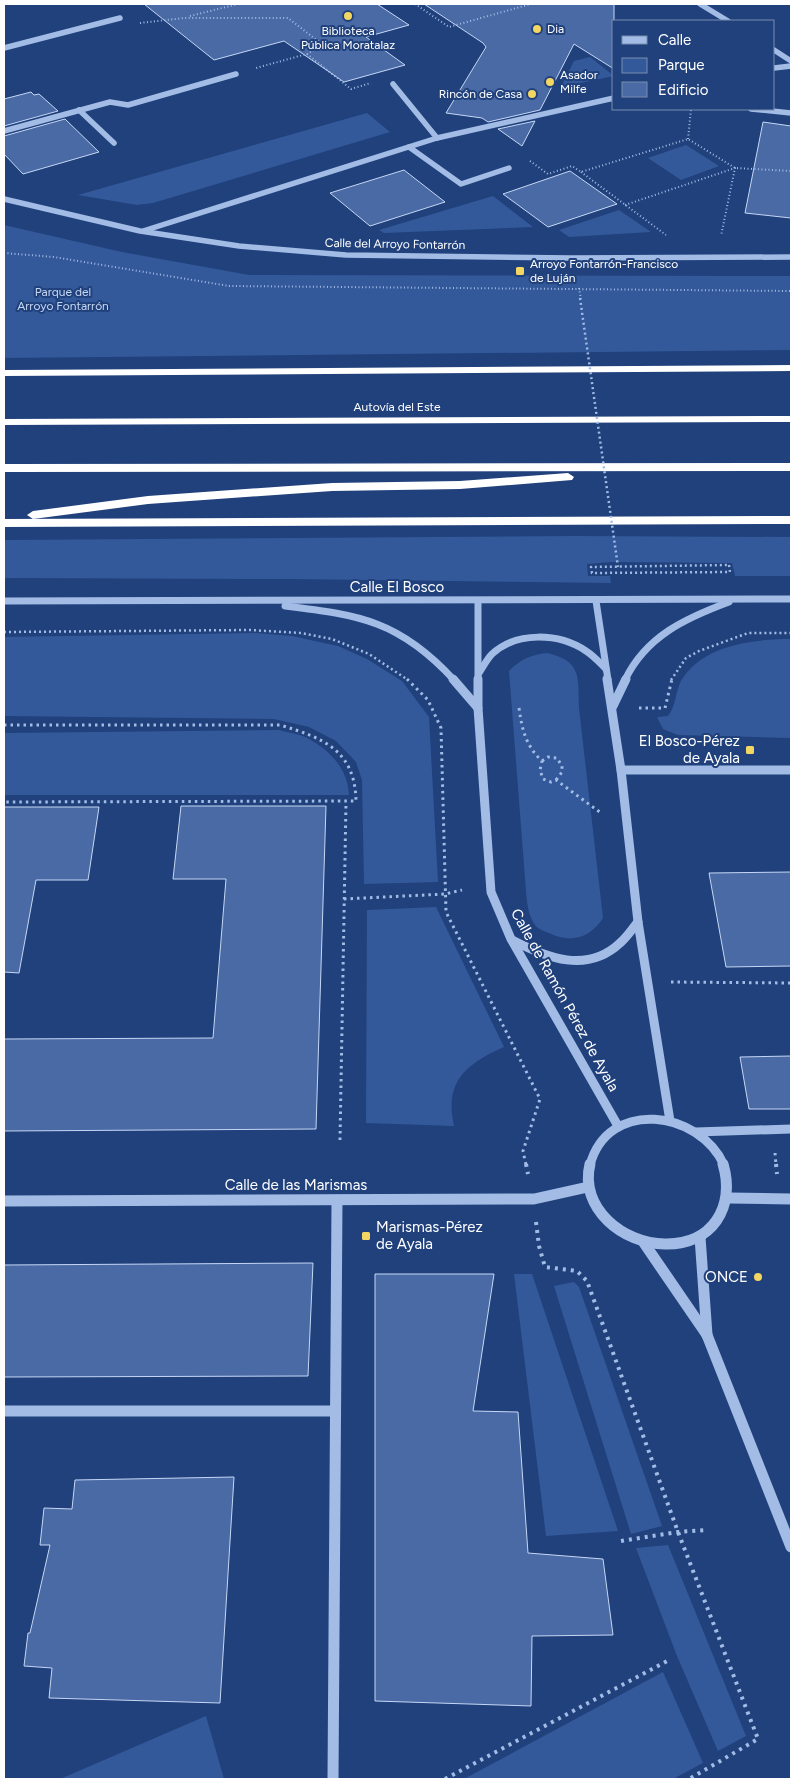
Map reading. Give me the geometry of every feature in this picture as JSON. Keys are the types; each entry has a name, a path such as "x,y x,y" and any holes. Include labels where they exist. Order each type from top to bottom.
{"highway":[{"path":"4,374 791,368"},
{"name":"Autovía del Este","path":"4,422 791,419"},
{"path":"4,468 791,467"},
{"path":"4,519 148,500 332,487 460,485 678,468"},
{"path":"4,523 791,520"}],"street":[{"path":"700,4 726,20"},
{"path":"4,48 120,18"},
{"path":"775,51 791,61"},
{"path":"775,68 791,66"},
{"path":"4,131 110,102 128,105 236,74"},
{"path":"393,84 437,138"},
{"path":"140,232 437,138 612,98"},
{"path":"79,110 114,144"},
{"path":"761,110 791,113"},
{"path":"409,147 461,184 509,168"},
{"name":"Calle del Arroyo Fontarrón","path":"4,199 140,232 239,246 346,255 571,258 791,257"},
{"name":"Calle El Bosco","path":"4,600 596,601 791,599"},
{"path":"613,706 637,658 651,642 696,615 736,600"},
{"path":"258,601 354,616 387,628 413,642 435,659 478,708"},
{"name":"Calle de Ramón Pérez de Ayala","path":"478,601 478,708 490,892 512,939 618,1126"},
{"path":"596,601 622,770 638,922 670,1121"},
{"path":"479,673 492,654 513,641 532,637 548,637 566,641 584,649 606,669"},
{"path":"622,770 791,770"},
{"path":"512,939 540,955 563,961 586,961 602,955 617,946 638,922"},
{"path":"643,1119 670,1121 696,1132 716,1150 728,1173 729,1198 719,1220 700,1237 674,1245 644,1243 618,1231 598,1211 588,1187 588,1163 599,1142 618,1126 643,1119"},
{"path":"696,1132 791,1129"},
{"name":"Calle de las Marismas","path":"4,1201 534,1199 588,1187"},
{"path":"729,1198 791,1199"},
{"path":"333,1779 337,1200"},
{"path":"700,1237 707,1335"},
{"path":"644,1243 707,1335 791,1547"},
{"path":"4,1411 335,1411"}],"path":[{"path":"120,18 143,24 184,18 238,4"},
{"path":"415,4 449,27 531,4"},
{"path":"184,18 288,18 323,45 307,54 236,74"},
{"path":"307,54 351,89 386,80 393,84"},
{"path":"688,139 690,110"},
{"path":"581,172 688,139 735,168"},
{"path":"526,158 548,174 572,166 695,256"},
{"path":"724,257 720,243 735,168"},
{"path":"625,205 735,168 791,171"},
{"path":"4,253 54,257 229,286 791,291"},
{"path":"579,288 618,567"},
{"path":"729,565 730,572 592,573 591,567 618,567 729,565"},
{"path":"4,632 250,630 301,633 332,639 369,654 405,677 428,700 441,728 446,912 540,1099 523,1151 528,1175"},
{"path":"632,708 665,708 671,680 686,658 699,651 748,633 791,633"},
{"path":"519,708 523,735 531,752 542,761"},
{"path":"4,726 280,725 303,731 325,741 343,756 353,773 357,792 356,801 346,802 4,802"},
{"path":"548,757 557,758 562,763 563,770 556,780 551,782 543,779 540,770 542,761 548,757"},
{"path":"556,780 601,812"},
{"path":"340,1140 346,802"},
{"path":"344,899 445,894 462,890"},
{"path":"647,982 791,983"},
{"path":"775,1150 777,1176"},
{"path":"538,1246 545,1267 577,1271 587,1281 678,1532 758,1739 689,1779"},
{"path":"621,1541 678,1532 706,1530"},
{"path":"445,1779 671,1659"}],"green space":[{"path":"590,57 612,76 561,87 574,61"},
{"path":"367,113 390,132 153,203 137,205 78,195"},
{"path":"686,145 719,166 681,180 648,158"},
{"path":"493,196 533,227 384,233 379,230"},
{"path":"619,210 651,232 569,237 559,230"},
{"name":"Parque del Arroyo Fontarrón","path":"4,225 122,252 249,275 791,276 791,350 4,358"},
{"path":"572,536 791,537 791,576 735,576 732,563 611,562 587,564 588,576 610,576 611,583 4,578 4,540"},
{"path":"255,633 292,636 338,646 367,659 402,681 429,717 438,882 364,884 362,780 356,762 336,741 309,727 274,719 4,716 4,637"},
{"path":"791,639 791,738 678,735 663,729 657,717 668,716 673,708 681,681 690,669 702,659 730,646 761,640"},
{"path":"547,653 567,661 576,672 578,679 579,708 603,918 598,925 586,934 572,938 557,936 536,926 529,913 526,895 509,671 526,658"},
{"path":"279,730 306,737 331,755 342,769 349,795 4,795 4,733"},
{"path":"436,907 504,1047 479,1060 461,1076 455,1086 452,1097 454,1126 366,1123 367,910"},
{"path":"514,1274 532,1274 618,1531 546,1536"},
{"path":"574,1282 579,1287 662,1526 631,1534 554,1286"},
{"path":"668,1545 746,1736 718,1751 677,1656 636,1548"},
{"path":"663,1672 703,1763 673,1779 464,1779"},
{"path":"206,1716 224,1779 60,1779"}],"building":[{"path":"144,4 377,4 409,25 366,37 405,65 344,82 284,41 214,60"},
{"path":"424,4 614,4 612,68 574,44 540,110 488,122 482,118 446,113 486,47 483,43"},
{"path":"31,92 34,95 39,94 58,111 4,126 4,99"},
{"path":"65,119 99,152 23,174 4,154 4,136"},
{"path":"535,121 522,146 498,129"},
{"path":"763,122 791,126 791,218 745,213"},
{"path":"404,170 445,202 370,226 330,193"},
{"path":"570,171 617,204 548,227 503,194"},
{"path":"181,806 326,806 316,1129 4,1131 4,1039 213,1038 226,879 173,879"},
{"path":"4,807 99,807 88,880 36,880 19,973 4,972"},
{"path":"791,872 791,966 726,967 709,873"},
{"path":"791,1056 791,1109 749,1109 740,1057"},
{"path":"313,1263 308,1376 4,1377 4,1265"},
{"path":"375,1274 494,1274 473,1411 518,1412 528,1553 603,1559 613,1635 532,1636 531,1706 375,1701"},
{"path":"234,1477 220,1703 49,1698 52,1668 24,1666 28,1633 30,1633 50,1545 40,1545 44,1508 72,1509 75,1480"}],"place":[{"name":"Biblioteca Pública Moratalaz","path":"348,16"},
{"name":"Dia","path":"537,29"},
{"name":"Asador Milfe","path":"550,82"},
{"name":"Rincón de Casa","path":"532,94"},
{"name":"Arroyo Fontarrón-Francisco de Luján","path":"520,271"},
{"name":"El Bosco-Pérez de Ayala","path":"750,750"},
{"name":"Marismas-Pérez de Ayala","path":"366,1236"},
{"name":"ONCE","path":"758,1277"}]}
